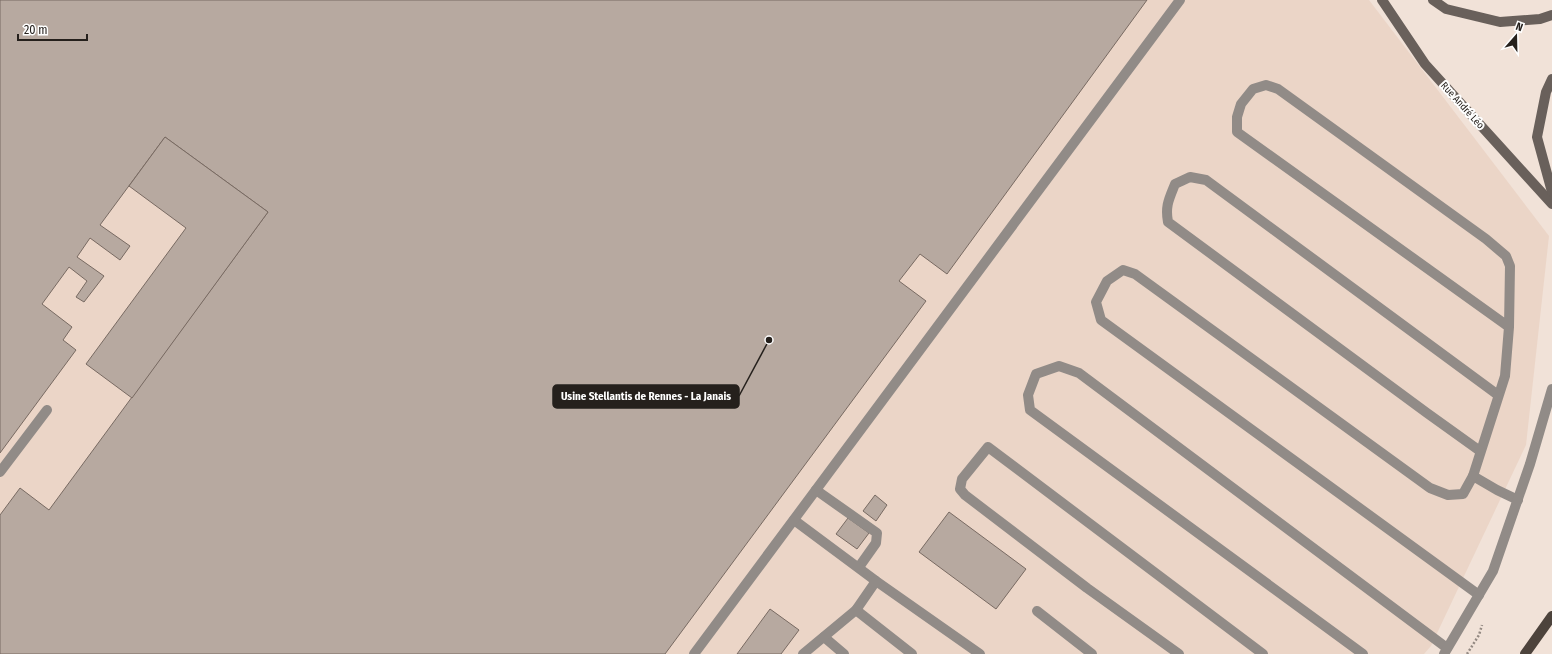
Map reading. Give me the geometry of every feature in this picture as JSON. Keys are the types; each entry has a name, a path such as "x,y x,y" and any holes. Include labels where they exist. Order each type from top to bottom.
{"main road":[{"path":"1525,654 1552,616"}],"street":[{"name":"Rue André Léo","path":"1382,0 1425,64 1552,204"},
{"path":"1433,0 1446,9 1500,22 1540,19 1552,15"},
{"path":"1552,79 1546,92 1537,137 1552,192"}],"lane":[{"path":"694,654 1180,0"},
{"path":"1479,595 1101,320 1096,302 1107,281 1123,270 1135,274 1430,488 1448,495 1463,494 1473,476 1480,450 1505,376 1510,327 1510,266 1506,256 1278,90 1266,85 1253,89 1241,104 1237,117 1236,132 1510,327"},
{"path":"1480,450 1427,413 1168,222 1166,210 1175,184 1190,177 1206,180 1498,394"},
{"path":"1363,654 1030,410 1028,395 1036,374 1059,366 1079,373 1445,651 1492,571 1530,464 1552,389"},
{"path":"0,472 47,410"},
{"path":"1178,654 1087,588 965,495 960,489 962,479 988,447 1263,654"},
{"path":"1473,476 1518,500"},
{"path":"816,490 877,533 876,542 859,567"},
{"path":"794,520 876,581 980,654"},
{"path":"803,654 856,610 876,581"},
{"path":"856,610 912,654"},
{"path":"1037,611 1092,654"},
{"path":"824,637 844,654"}],"shaded area":[{"path":"0,0 1369,0 1549,236 1526,445 1431,646 1424,654 0,654"}],"building":[{"path":"0,0 1147,0 947,274 920,254 899,281 926,301 665,654 0,654 0,515 20,488 49,510 268,212 165,137 100,225 130,246 120,260 90,238 77,257 104,276 84,302 76,297 87,281 69,267 42,304 72,327 63,340 76,350 0,453"},
{"path":"165,137 268,212 132,398 86,364 186,228 129,186"},
{"path":"875,495 887,505 876,521 863,511"},
{"path":"949,512 1026,569 996,609 919,552"},
{"path":"848,518 869,533 857,549 836,534"},
{"path":"770,609 799,630 781,654 737,654"}],"place":[{"name":"Usine Stellantis de Rennes - La Janais","path":"769,340"}]}
